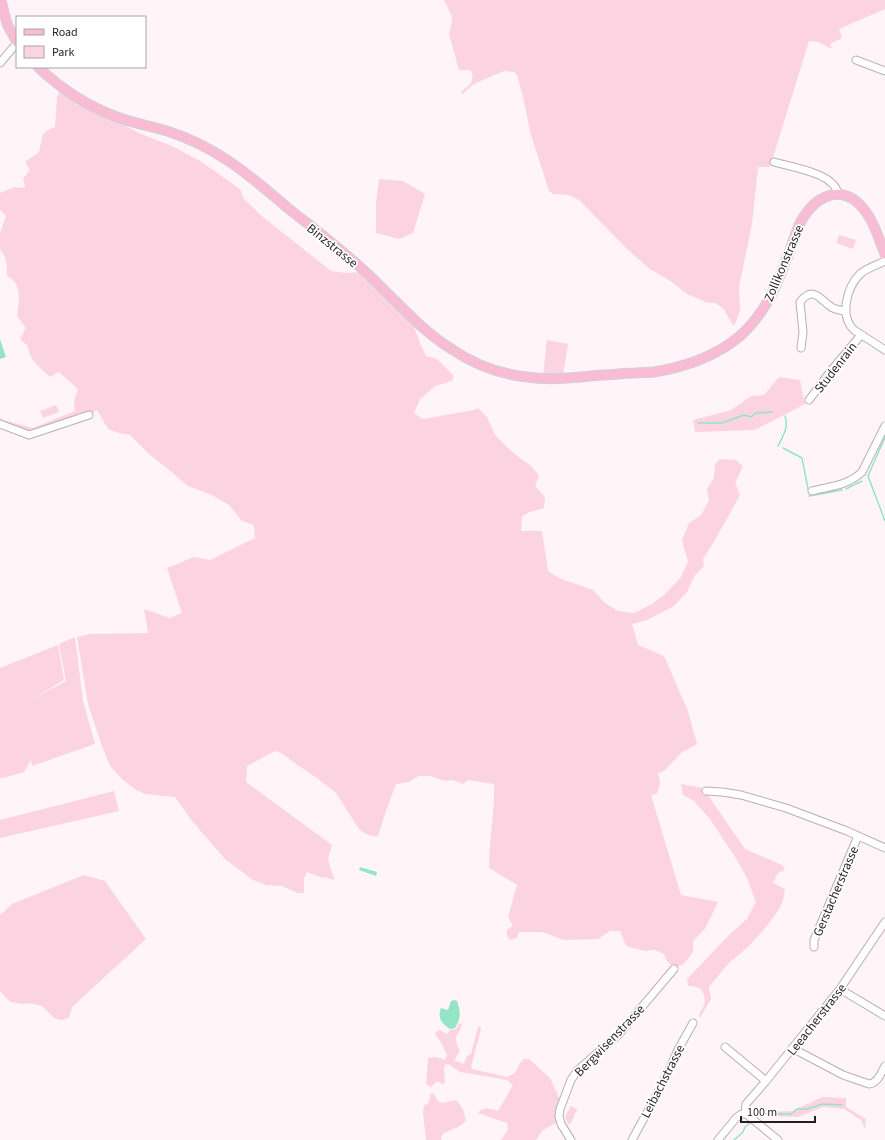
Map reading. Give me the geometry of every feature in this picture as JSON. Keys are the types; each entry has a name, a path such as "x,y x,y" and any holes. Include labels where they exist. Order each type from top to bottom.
{"main road":[{"path":"1,0 5,18 16,40"},
{"name":"Binzstrasse","path":"39,68 72,94 96,108 118,118 182,137 208,149 233,164 351,258 434,337 451,350 482,366 497,371 532,378 560,378 636,373"},
{"path":"838,195 851,199 866,211 885,254"},
{"name":"Zollikonstrasse","path":"636,373 680,367 699,361 718,351 740,336 748,328 771,296 782,272 799,225 806,213 819,200 827,196 838,195"}],"street":[{"path":"0,63 16,43"},
{"path":"856,60 885,71"},
{"path":"774,162 816,173 833,184 838,195"},
{"path":"885,261 860,274 853,283 849,293 846,310 846,317 850,327 885,350"},
{"path":"801,348 803,332 800,302 804,296 809,294 816,295 834,309 846,310"},
{"name":"Studenrain","path":"809,400 861,335"},
{"path":"0,424 29,435 89,415"},
{"path":"812,491 843,484 858,476 862,472 885,426"},
{"path":"706,791 741,795 786,808 885,848"},
{"name":"Gerstacherstrasse","path":"814,947 814,940 858,836"},
{"name":"Leeacherstrasse","path":"745,1113 746,1104 840,989 885,922"},
{"name":"Bergwisenstrasse","path":"571,1140 559,1116 560,1109 571,1080 577,1070 619,1034 674,969"},
{"path":"840,989 885,1016"},
{"name":"Leibachstrasse","path":"632,1140 661,1088 679,1048 693,1023"},
{"path":"725,1047 766,1081"},
{"path":"792,1048 843,1075 868,1084 876,1081 885,1066"},
{"path":"718,1140 736,1118 745,1113 778,1140"}],"green space":[{"path":"444,0 885,0 885,9 839,29 842,38 830,44 832,49 818,42 809,41 770,167 758,167 752,224 739,287 740,311 735,324 733,325 723,308 715,303 708,303 687,294 672,282 650,269 628,250 579,200 569,195 553,194 549,191 531,135 517,75 514,72 504,71 474,84 462,94 461,92 472,82 472,72 469,70 459,70 449,34 452,17"},
{"path":"59,92 93,111 117,121 139,133 172,146 200,161 240,189 244,199 263,217 331,271 346,273 361,272 412,322 426,356 437,359 453,375 453,380 435,386 420,399 414,413 423,419 478,408 487,417 495,435 511,451 532,467 539,476 535,486 545,497 544,508 522,516 521,531 542,531 548,571 559,578 593,590 605,603 618,611 634,613 652,604 665,594 681,577 688,562 682,540 689,523 701,515 709,501 707,489 714,478 715,464 720,459 736,460 743,466 735,483 740,495 703,559 704,566 695,575 687,592 674,606 647,620 632,624 638,645 664,656 688,711 697,744 681,753 665,770 658,774 660,783 657,794 651,795 681,895 718,902 705,929 693,941 693,952 683,965 673,967 666,960 664,954 655,950 645,951 626,946 620,931 610,931 598,939 564,940 542,932 519,932 517,938 510,940 507,936 507,930 513,926 508,917 517,885 489,868 494,805 494,784 468,780 463,784 452,780 445,781 431,776 419,776 409,782 396,784 378,836 373,836 359,829 336,793 281,753 275,751 247,766 246,782 332,845 328,859 335,880 323,878 307,872 304,878 304,893 298,893 282,886 266,885 253,880 225,859 192,821 175,797 145,794 136,790 122,779 110,766 88,704 77,637 90,634 148,633 144,609 170,618 182,613 167,568 194,557 210,560 255,538 254,525 242,521 229,505 210,494 188,486 149,454 130,435 108,429 97,410 89,415 29,435 0,424 0,417 3,420 33,428 75,411 74,401 78,389 59,372 50,377 33,360 30,356 28,346 20,339 26,328 17,316 19,299 18,288 16,283 7,276 5,257 0,249 0,233 6,216 0,210 0,193 15,187 23,188 25,186 23,179 30,170 25,162 39,152 43,134 55,127 57,97"},
{"path":"379,179 403,181 425,194 413,233 399,239 376,233 376,204"},
{"path":"839,235 856,240 853,249 836,243"},
{"path":"547,340 568,344 563,375 543,376"},
{"path":"779,377 800,380 805,404 755,430 695,432 693,420 731,410 751,396 764,395"},
{"path":"56,405 59,412 43,418 40,411"},
{"path":"75,637 83,701 95,744 32,766 31,760 24,772 0,778 0,668 58,645 64,680 32,699 66,681 59,644"},
{"path":"681,784 703,788 745,849 782,865 785,870 778,873 773,883 785,889 783,901 778,911 749,946 728,964 709,987 711,999 700,1018 699,1015 705,1002 704,996 700,988 688,986 687,979 730,934 747,919 756,902 747,878 737,860 710,819 694,801 683,795"},
{"path":"114,791 119,811 0,838 0,820"},
{"path":"84,875 105,881 146,939 72,1007 69,1018 61,1020 54,1018 42,1006 29,1003 24,1004 10,1002 0,991 0,915 12,904"},
{"path":"460,1023 462,1026 456,1039 460,1051 454,1060 464,1064 467,1056 471,1054 478,1027 480,1026 481,1029 471,1067 472,1069 507,1077 515,1073 520,1063 524,1059 529,1059 550,1078 561,1102 559,1121 542,1131 536,1140 501,1140 508,1130 507,1123 478,1113 483,1109 498,1111 513,1085 507,1080 460,1072 448,1064 445,1065 444,1068 445,1083 442,1084 437,1081 431,1087 426,1084 428,1058 436,1057 445,1060 447,1055 435,1034 440,1030 447,1034 450,1030 456,1029"},
{"path":"431,1093 434,1094 437,1100 442,1103 456,1100 463,1109 466,1121 460,1126 444,1133 441,1137 442,1140 426,1140 423,1113 424,1105 428,1104"},
{"path":"822,1097 846,1098 846,1107 866,1119 865,1130 861,1120 844,1109 823,1107 798,1117 769,1116 763,1112 793,1111"},
{"path":"571,1106 578,1110 574,1114 570,1124 568,1124 565,1117"}],"shaded area":[{"path":"0,339 6,357 0,359"},
{"path":"360,867 377,872 376,876 359,870"},
{"path":"451,1001 457,1001 460,1012 455,1028 450,1029 441,1020 440,1012 441,1008 448,1010"}],"waterway":[{"path":"698,423 722,423 744,415 751,417 756,413 772,412"},
{"path":"778,446 786,428 785,416"},
{"path":"885,437 868,476 885,521"},
{"path":"783,448 802,458 808,489"},
{"path":"846,489 862,481"},
{"path":"809,496 842,490"},
{"path":"761,1115 791,1114 797,1109 807,1109 823,1104 842,1105"},
{"path":"734,1140 750,1123"}]}
